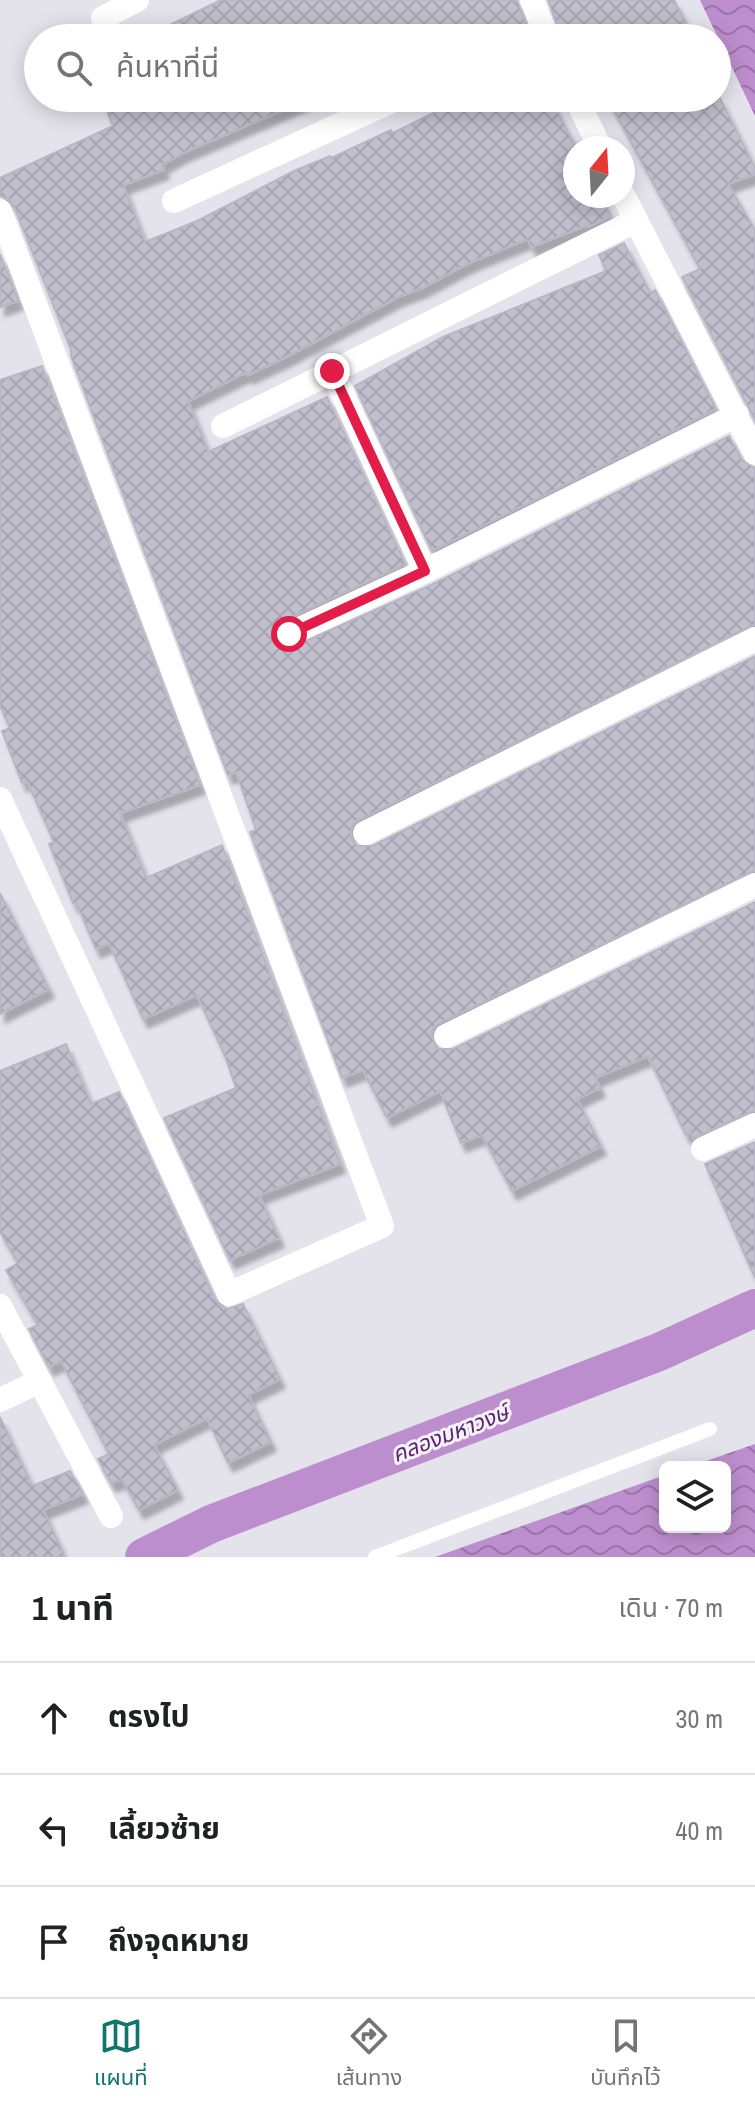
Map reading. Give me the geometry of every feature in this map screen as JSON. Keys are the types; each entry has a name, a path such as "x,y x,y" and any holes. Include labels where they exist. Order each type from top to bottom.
{"street":[{"path":"103,18 137,0"},
{"path":"532,0 537,24"},
{"path":"174,201 368,112"},
{"path":"583,112 594,136"},
{"path":"629,208 755,453"},
{"path":"0,211 382,1226 229,1294 0,799"},
{"path":"223,426 635,221"},
{"path":"332,371 425,571"},
{"path":"289,634 425,571 737,415"},
{"path":"365,833 755,639"},
{"path":"446,1036 755,885"},
{"path":"703,1149 755,1125"},
{"path":"0,1306 111,1516"},
{"path":"0,1400 40,1381"}],"lane":[{"path":"375,1557 710,1429"}],"water":[{"path":"700,0 755,0 755,116 731,65 731,24 711,24"},
{"path":"755,1444 755,1557 435,1557 659,1477 659,1533 731,1533 731,1461 706,1461"}],"building":[{"path":"221,0 517,0 526,24 172,24"},
{"path":"548,0 674,0 687,24 557,24"},
{"path":"108,112 278,112 183,153 162,165 164,170 123,185 145,242 197,221 294,171 331,158 391,130 393,133 435,112 557,112 570,136 563,136 563,208 607,208 611,216 531,247 528,239 469,263 286,357 188,401 208,452 327,397 405,564 282,621 276,626 275,640 288,649 431,585 729,436 742,460 755,468 755,624 358,820 352,825 350,833 357,846 372,846 755,656 755,870 439,1023 433,1028 431,1036 438,1049 453,1049 755,902 755,1110 693,1138 691,1132 686,1135 648,1056 595,1078 600,1088 577,1099 601,1146 512,1191 482,1135 461,1143 440,1091 387,1118 363,1070 342,1078 250,832 256,830 236,772 228,775 71,350 14,206 9,199 0,196 0,178 113,126"},
{"path":"615,112 727,112 755,168 755,174 728,184 755,230 755,420 682,277 700,269 635,149 635,136 628,136"},
{"path":"624,243 650,293 655,290 716,409 432,551 355,386 443,337 606,271 599,255"},
{"path":"0,254 18,301 0,307"},
{"path":"42,366 200,785 120,813 146,878 222,845 340,1164 259,1195 279,1238 230,1260 164,1118 236,1088 225,1056 197,995 143,1019 109,943 96,949 76,902 73,903 49,844 54,842 27,781 22,783 2,731 10,728 0,706 0,380"},
{"path":"0,893 49,989 0,1014"},
{"path":"66,1044 91,1104 119,1092 215,1300 227,1309 243,1304 280,1379 248,1395 271,1442 228,1463 207,1418 154,1445 178,1490 139,1510 122,1479 111,1483 98,1459 109,1454 61,1361 49,1367 29,1329 38,1325 6,1270 18,1263 0,1232 0,1071"},
{"path":"755,1142 755,1278 705,1164"},
{"path":"0,1417 32,1486 70,1471 83,1494 43,1510 65,1557 0,1557"}],"waterway":[{"name":"คลองมหาวงษ์","path":"144,1557 211,1524 659,1352 755,1308"}],"route":[{"path":"289,634 425,571 332,371"}]}
